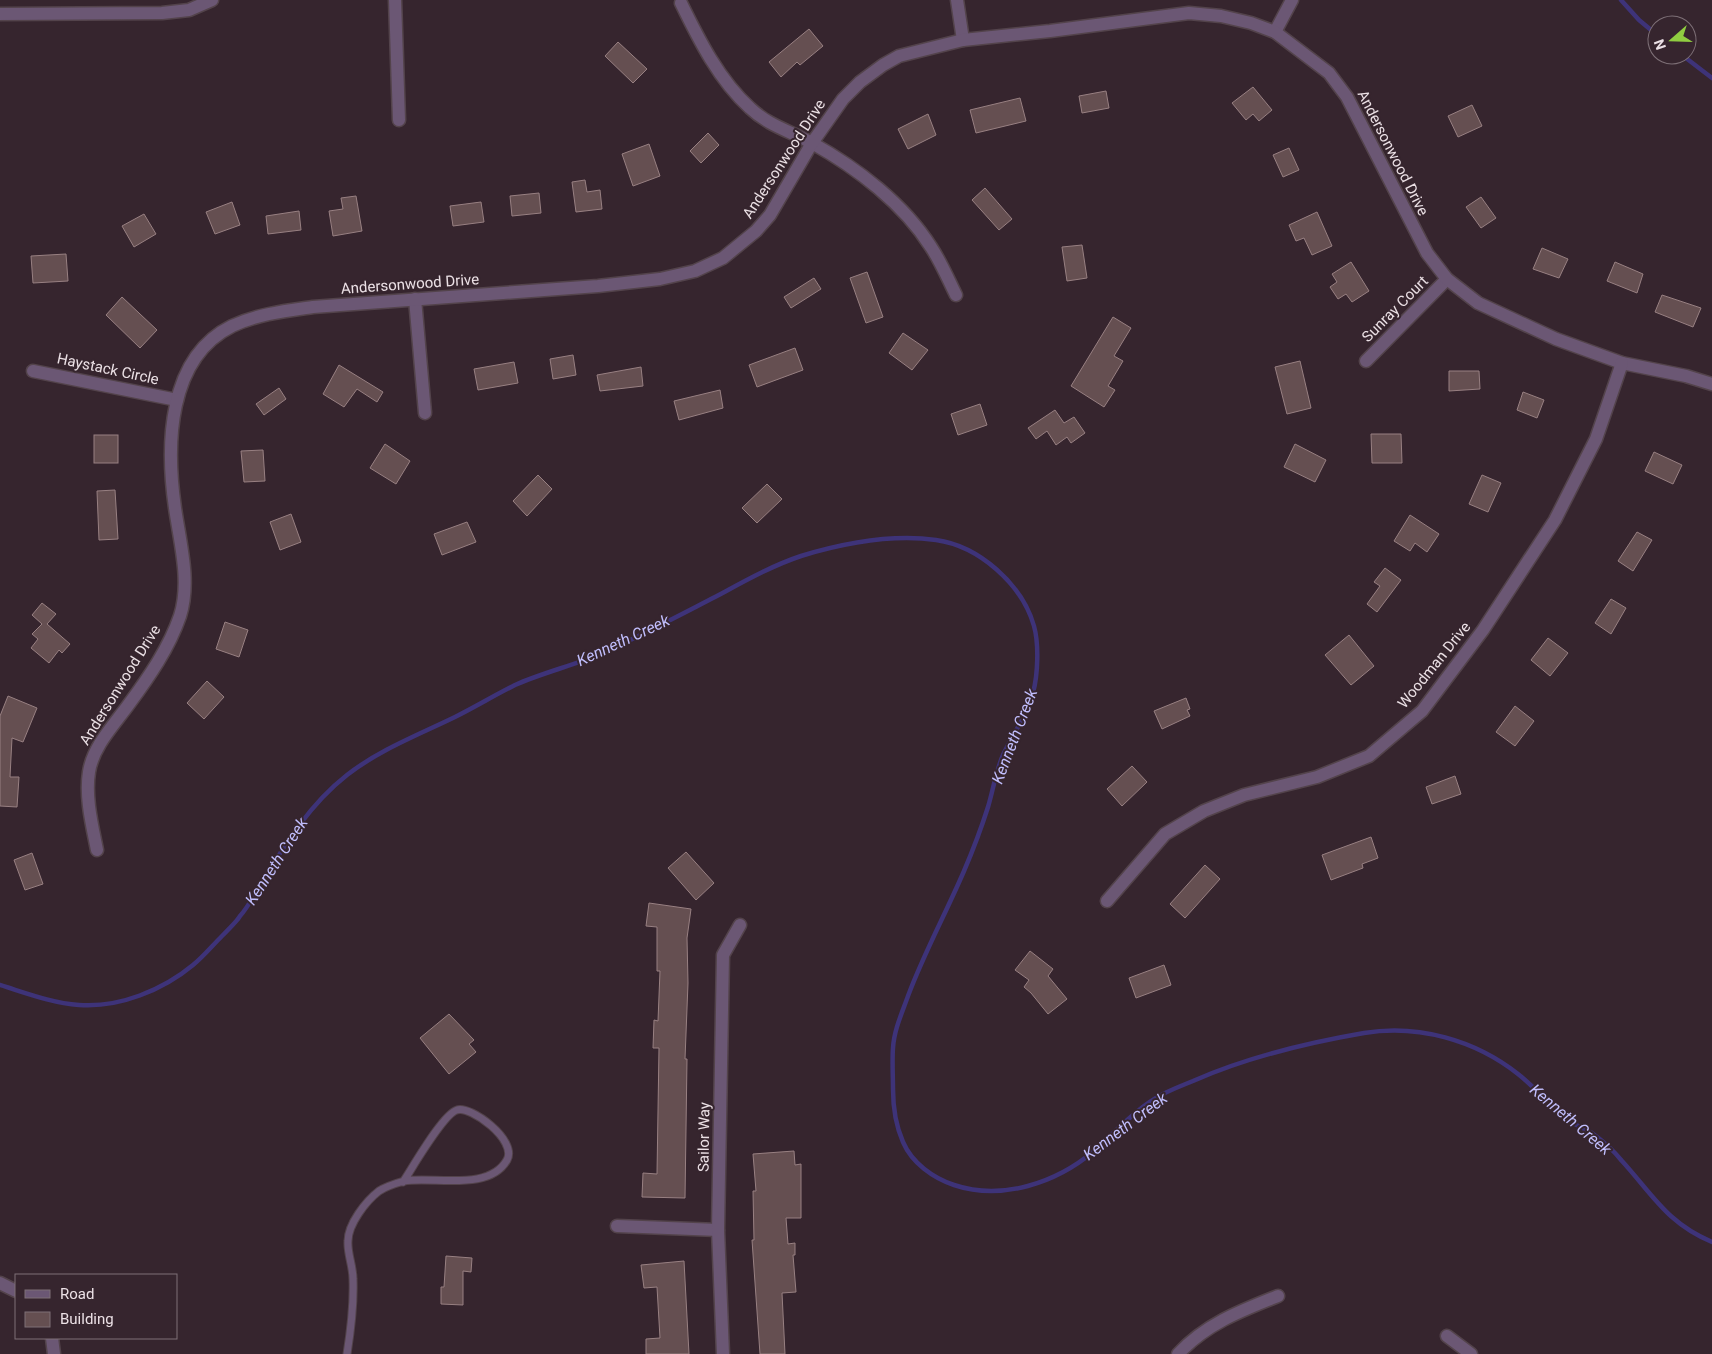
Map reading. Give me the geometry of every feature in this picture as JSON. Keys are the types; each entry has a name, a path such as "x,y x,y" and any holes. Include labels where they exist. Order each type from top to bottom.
{"street":[{"path":"0,14 162,13 189,10 212,0"},
{"path":"395,0 399,120"},
{"path":"957,0 963,40"},
{"path":"1274,32 1292,0"},
{"path":"681,3 708,52 734,91 750,108 778,128 812,143 852,168 903,209 931,247 956,295"},
{"name":"Andersonwood Drive","path":"98,850 90,815 88,783 92,762 100,744 134,698 167,645 182,608 184,566 172,486 170,457 172,428 177,400 189,369 210,341 238,324 274,312 313,307 598,286 660,279 695,271 723,258 756,231 770,215 812,143 843,99 860,82 899,56 963,40 1189,13 1221,16 1251,23 1274,32 1329,73 1347,97 1427,253 1447,279 1478,303 1556,339 1622,364 1686,376 1712,384"},
{"name":"Sunray Court","path":"1366,361 1447,279"},
{"path":"415,300 425,413"},
{"name":"Woodman Drive","path":"1107,901 1165,834 1204,811 1244,795 1317,777 1369,756 1422,711 1483,630 1555,520 1596,439 1622,364"},
{"name":"Haystack Circle","path":"32,371 177,400"},
{"name":"Sailor Way","path":"723,1354 718,1230 723,955 740,925"},
{"path":"617,1226 718,1230"},
{"path":"0,1283 15,1290"},
{"path":"1178,1354 1191,1341 1226,1318 1278,1296"},
{"path":"1447,1336 1471,1354"},
{"path":"52,1339 54,1354"}],"lane":[{"path":"347,1354 352,1320 353,1278 348,1240 358,1212 380,1191 403,1182 467,1180 487,1177 507,1159 509,1150 505,1139 497,1130 464,1109 456,1110 446,1118 403,1182"}],"building":[{"path":"809,29 823,46 800,65 797,62 781,77 769,62"},
{"path":"618,42 647,69 633,83 605,56"},
{"path":"1253,87 1272,110 1259,121 1253,114 1246,120 1232,103"},
{"path":"1106,91 1109,108 1082,113 1079,96"},
{"path":"1020,98 1026,121 976,133 970,110"},
{"path":"1472,105 1482,126 1458,137 1448,116"},
{"path":"928,114 936,135 908,149 898,129"},
{"path":"708,133 719,145 701,163 690,151"},
{"path":"649,144 660,176 633,186 622,154"},
{"path":"1289,148 1299,170 1283,177 1273,155"},
{"path":"585,180 587,192 600,190 602,209 576,212 572,182"},
{"path":"985,188 1012,219 999,230 972,200"},
{"path":"539,193 541,213 512,216 510,196"},
{"path":"356,196 362,231 333,236 329,211 343,209 341,198"},
{"path":"1481,197 1496,218 1481,228 1466,207"},
{"path":"232,202 240,225 215,234 206,212"},
{"path":"481,202 484,222 453,226 450,206"},
{"path":"299,211 301,230 268,234 266,216"},
{"path":"1317,212 1332,246 1312,255 1304,238 1296,241 1289,225"},
{"path":"144,214 156,234 134,247 122,226"},
{"path":"1082,245 1087,278 1067,281 1062,247"},
{"path":"1542,248 1568,259 1559,278 1533,269"},
{"path":"66,254 68,281 33,283 31,256"},
{"path":"1351,262 1369,291 1352,302 1346,294 1338,299 1330,287 1337,282 1332,274"},
{"path":"1615,262 1643,274 1637,293 1607,281"},
{"path":"867,272 883,317 866,323 850,278"},
{"path":"814,278 821,289 791,308 784,297"},
{"path":"1662,295 1701,308 1693,327 1655,312"},
{"path":"122,297 157,330 140,348 106,315"},
{"path":"1113,317 1131,328 1114,356 1123,361 1108,386 1115,390 1104,407 1071,386"},
{"path":"903,333 928,350 912,370 889,353"},
{"path":"795,348 803,370 757,387 749,365"},
{"path":"573,355 576,375 553,379 550,359"},
{"path":"1300,361 1311,408 1287,414 1275,367"},
{"path":"514,362 518,383 478,390 474,369"},
{"path":"339,365 383,392 377,402 357,389 344,407 323,394"},
{"path":"641,367 643,386 600,391 597,375"},
{"path":"1449,371 1479,371 1480,389 1449,391"},
{"path":"279,388 286,399 264,415 256,404"},
{"path":"720,390 723,408 679,420 674,401"},
{"path":"1523,392 1544,400 1537,418 1517,410"},
{"path":"980,404 987,425 958,435 951,414"},
{"path":"1055,410 1064,423 1074,417 1085,433 1071,443 1067,437 1056,445 1047,431 1036,439 1028,428"},
{"path":"1371,434 1401,434 1402,463 1372,463"},
{"path":"94,435 118,435 118,463 94,463"},
{"path":"385,444 410,461 396,484 370,468"},
{"path":"1295,444 1326,460 1315,482 1284,467"},
{"path":"263,450 265,481 244,482 241,451"},
{"path":"1654,452 1682,465 1673,484 1645,471"},
{"path":"538,475 552,489 527,516 513,501"},
{"path":"1482,475 1501,483 1488,512 1469,504"},
{"path":"767,484 782,499 757,523 742,508"},
{"path":"115,490 118,539 99,540 97,491"},
{"path":"291,514 301,542 280,550 270,522"},
{"path":"1410,515 1439,534 1427,552 1415,543 1410,551 1394,541"},
{"path":"467,522 476,542 442,555 434,534"},
{"path":"1637,532 1652,540 1633,571 1618,561"},
{"path":"1385,568 1401,580 1377,612 1367,604 1380,586 1374,582"},
{"path":"1611,599 1626,608 1611,634 1595,623"},
{"path":"42,603 56,614 47,624 70,644 62,653 59,650 49,663 31,648 38,639 32,634 42,624 32,615"},
{"path":"225,622 248,630 239,657 216,649"},
{"path":"1349,635 1374,666 1351,685 1325,655"},
{"path":"1548,638 1568,653 1550,676 1531,660"},
{"path":"207,681 224,697 204,719 187,703"},
{"path":"8,696 37,708 23,742 12,738 10,777 19,777 17,807 0,806 0,716"},
{"path":"1186,698 1190,709 1187,710 1190,716 1162,729 1154,711"},
{"path":"1515,706 1534,721 1515,746 1496,732"},
{"path":"1132,766 1147,782 1122,806 1107,789"},
{"path":"1455,776 1461,794 1432,804 1426,787"},
{"path":"1371,837 1378,858 1362,864 1363,868 1331,880 1322,855"},
{"path":"686,852 714,883 696,900 668,868"},
{"path":"32,853 43,884 25,890 14,860"},
{"path":"1205,865 1220,879 1185,918 1170,904"},
{"path":"649,903 691,909 687,938 685,1198 642,1197 643,1173 657,1174 659,1048 653,1048 654,1020 658,1021 660,971 657,971 657,927 646,926"},
{"path":"1030,951 1053,969 1048,976 1067,999 1048,1014 1024,987 1029,980 1015,970"},
{"path":"1164,965 1171,985 1136,998 1129,978"},
{"path":"449,1014 474,1040 469,1044 476,1052 449,1074 420,1038"},
{"path":"794,1151 795,1165 801,1164 801,1218 786,1218 788,1244 795,1243 795,1255 793,1255 796,1292 782,1293 785,1354 760,1354 752,1240 754,1240 753,1191 756,1191 753,1154"},
{"path":"446,1256 472,1258 471,1272 463,1271 463,1305 441,1304 441,1287 444,1287"},
{"path":"684,1261 689,1354 646,1354 646,1339 660,1338 657,1287 644,1288 641,1265"}],"waterway":[{"path":"1621,0 1647,27"},
{"path":"1695,65 1712,78"},
{"name":"Kenneth Creek","path":"0,985 49,1000 79,1005 109,1004 140,996 181,974 204,955 246,908 280,853 321,798 347,775 372,758 515,685 605,652 790,560 834,547 868,541 902,538 936,540 968,550 983,559 1009,582 1028,610 1034,626 1037,641 1037,659 1035,685 1024,717 1003,755 974,847 914,980 895,1035 893,1048 893,1096 898,1130 907,1150 924,1169 954,1185 972,1189 991,1191 1028,1186 1046,1180 1079,1162 1156,1098 1213,1072 1320,1041 1364,1033 1405,1031 1445,1037 1483,1052 1501,1062 1525,1079 1568,1120 1592,1133 1608,1146 1672,1217 1683,1226 1712,1242"}]}
